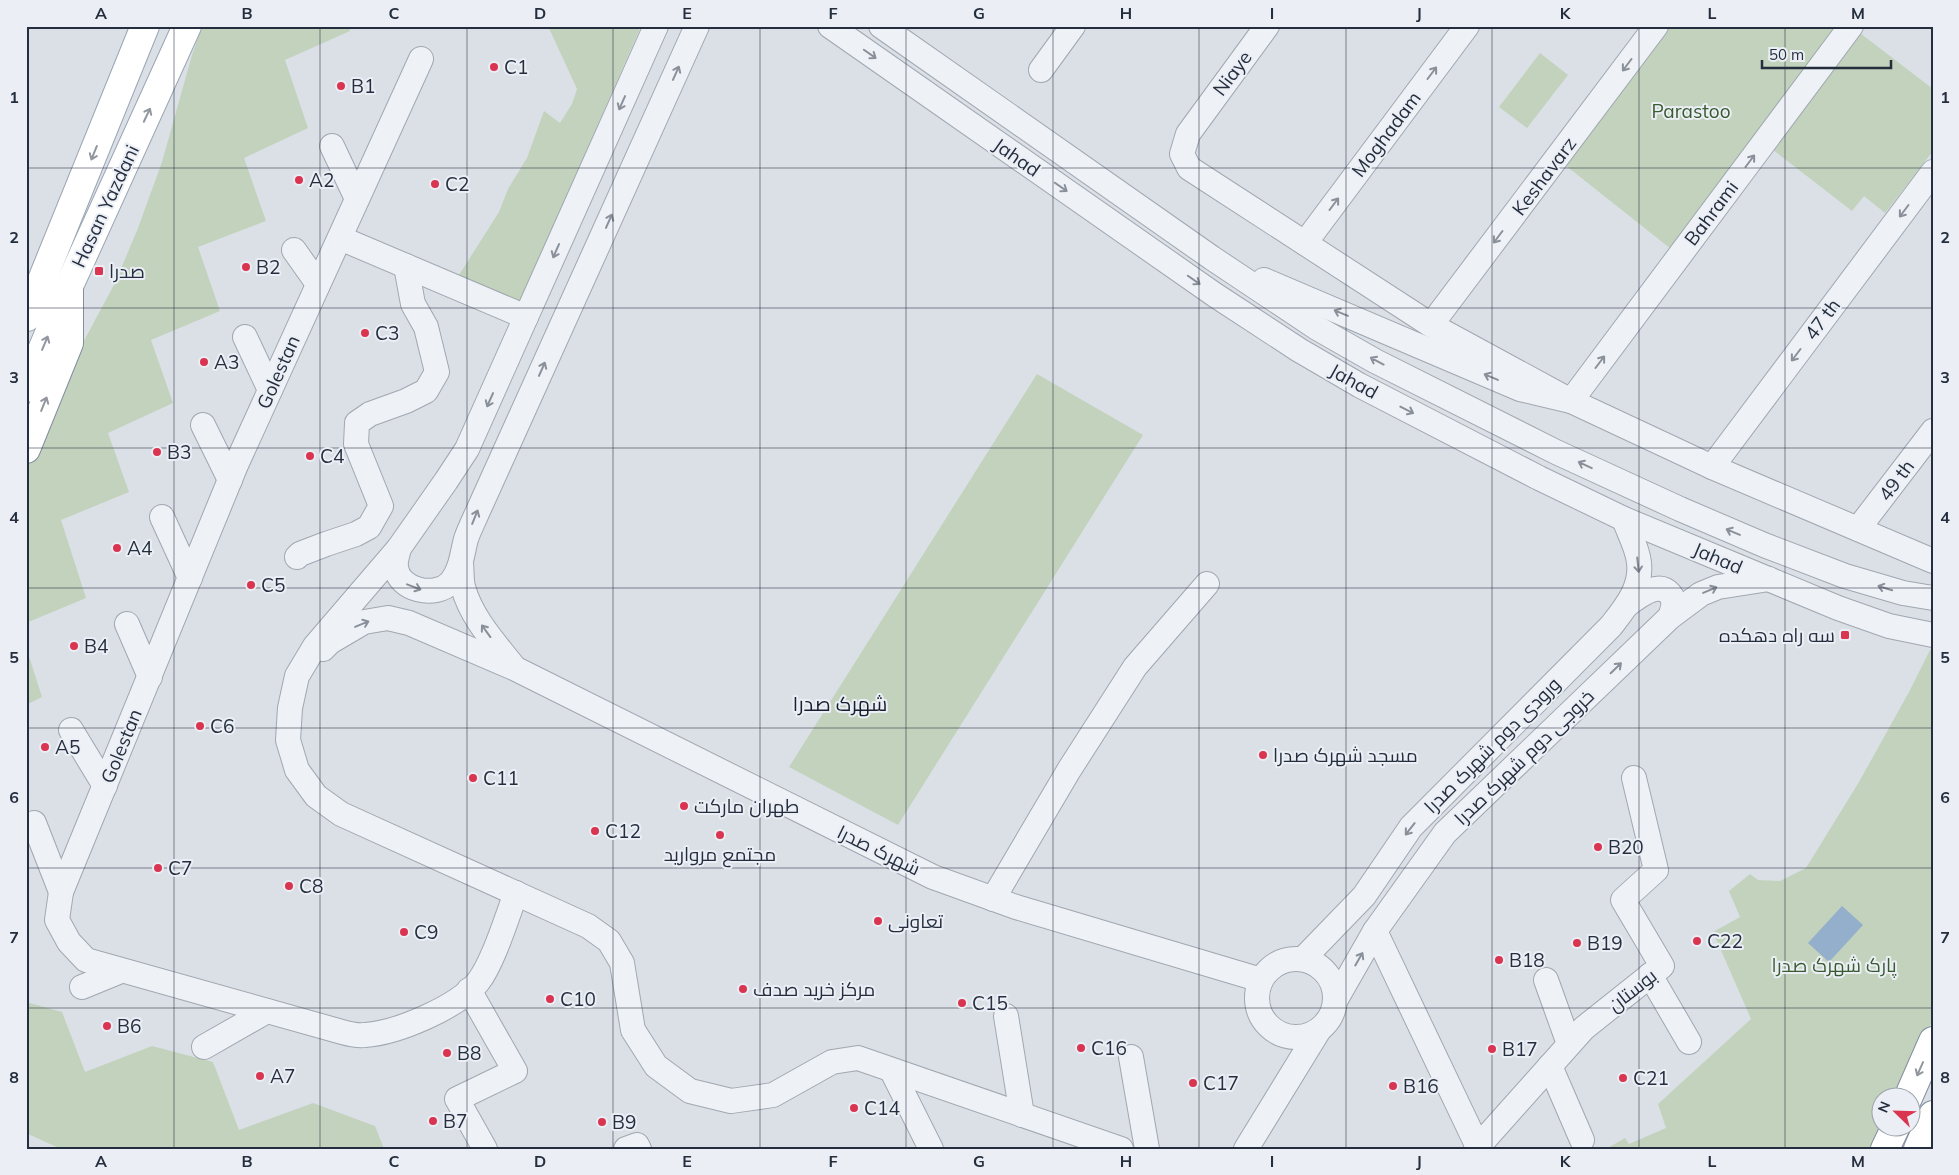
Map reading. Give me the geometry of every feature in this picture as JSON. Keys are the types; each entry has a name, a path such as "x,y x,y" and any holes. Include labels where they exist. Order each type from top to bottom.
{"main road":[{"name":"Hasan Yazdani","path":"26,388 69,286 187,26"},
{"name":"Hasan Yazdani","path":"29,306 141,32"},
{"path":"26,449 69,343 69,286"},
{"path":"1912,1088 1933,1041"},
{"path":"1918,1149 1933,1115"}],"street":[{"path":"656,26 466,449 446,482 399,548 315,646 297,676 290,708 288,740 297,770 316,796 341,814 588,926 609,941 622,963 633,1030 656,1066 690,1091 731,1101 773,1095 832,1062 858,1058 1121,1149"},
{"path":"516,669 483,628 463,586 461,563 466,539 697,26"},
{"name":"Jahad","path":"830,26 1215,295 1299,350 1376,394 1539,478 1624,519 1804,594 1889,626 1933,635"},
{"name":"Jahad","path":"881,26 1212,258 1317,328 1375,361 1556,452 1773,549 1902,594 1933,598"},
{"path":"1040,70 1073,26"},
{"name":"Niaye","path":"1267,26 1197,119 1188,134 1182,154 1189,168 1431,325 1571,400"},
{"name":"Moghadam","path":"1305,243 1467,26"},
{"name":"Keshavarz","path":"1431,325 1656,26"},
{"name":"Bahrami","path":"1571,400 1852,26"},
{"name":"Golestan","path":"421,59 230,480 61,892 58,920 69,942 86,960 342,1032 363,1036 386,1032 429,1016 463,996 478,981 489,962 516,893"},
{"path":"332,146 357,199"},
{"name":"47 th","path":"1712,467 1933,172"},
{"path":"340,238 526,318"},
{"path":"294,250 318,284"},
{"path":"1212,258 1520,389 1571,400 1712,467 1933,561"},
{"path":"297,557 300,554 356,534 369,526 381,506 356,444 357,423 370,414 406,401 426,390 437,372 426,327 413,304 406,266"},
{"path":"245,337 270,390"},
{"path":"203,426 230,480"},
{"name":"49 th","path":"1858,529 1933,431"},
{"path":"162,517 190,578"},
{"name":"ورودی دوم شهرک صدرا","path":"1303,959 1364,896 1411,827 1493,742 1611,626 1628,605 1639,579 1639,563 1624,519"},
{"path":"1886,541 1933,578"},
{"path":"399,548 396,567 403,582 417,590 434,591 450,583 461,563"},
{"name":"خروجی دوم شهرک صدرا","path":"1335,1001 1375,930 1445,833 1670,617 1695,598 1718,586 1769,579"},
{"path":"993,899 1069,770 1135,667 1207,584"},
{"path":"1628,605 1649,591 1662,589 1672,595 1673,601 1670,617"},
{"name":"شهرک صدرا","path":"297,676 330,642 364,622 388,618 409,623 516,669 933,877 993,899 1261,980"},
{"path":"127,624 150,676"},
{"path":"71,730 105,786"},
{"name":"بوستان","path":"1477,1148 1584,1028 1662,966 1623,900 1656,870 1634,778"},
{"path":"34,823 61,892"},
{"path":"1375,930 1477,1148"},
{"path":"1246,1149 1319,1030 1327,1022 1334,1010 1333,984 1326,972 1316,964 1303,959 1290,959 1277,964 1261,980 1258,991 1258,1003 1261,1014 1267,1024 1275,1031 1286,1036 1309,1035 1319,1030"},
{"path":"82,987 121,971"},
{"path":"1650,975 1689,1042"},
{"path":"1546,980 1569,1044"},
{"path":"469,990 515,1071 457,1099 485,1149"},
{"path":"204,1047 266,1011"},
{"path":"1006,1016 1022,1115"},
{"path":"1131,1057 1147,1149"},
{"path":"1550,1066 1582,1140"},
{"path":"892,1071 931,1149"},
{"path":"626,1149 637,1145 639,1149"}],"green space":[{"path":"202,26 349,26 350,31 285,60 308,128 244,158 266,221 198,247 220,311 151,340 173,403 108,433 129,492 61,520 86,598 26,623 26,470 65,376 115,283 138,228 162,162"},
{"path":"548,26 641,26 521,300 488,292 473,285 459,275 499,212 508,189 527,158 544,111 560,123 572,104 577,89"},
{"name":"Parastoo","path":"1669,26 1840,26 1671,249 1565,165"},
{"name":"Parastoo","path":"1860,33 1933,89 1933,151 1885,213 1864,196 1852,211 1772,149"},
{"path":"1540,53 1568,75 1527,128 1499,107"},
{"path":"1037,374 1143,435 898,825 789,767"},
{"path":"26,647 42,697 26,705"},
{"name":"پارک شهرک صدرا","path":"1930,650 1933,651 1933,1019 1901,1088 1872,1088 1872,1138 1879,1138 1875,1149 1606,1149 1625,1138 1629,1144 1666,1128 1658,1104 1751,1019 1713,932 1740,917 1729,891 1750,874 1758,880 1780,881 1806,868 1859,782"},
{"path":"26,1002 62,1012 85,1072 152,1046 213,1062 239,1130 313,1103 375,1126 384,1149 61,1149 26,1133"}],"water":[{"path":"1842,906 1863,925 1829,962 1808,943"}],"place":[{"name":"C1","path":"494,67"},
{"name":"B1","path":"341,86"},
{"name":"A2","path":"299,180"},
{"name":"C2","path":"435,184"},
{"name":"B2","path":"246,267"},
{"name":"صدرا","path":"99,271"},
{"name":"C3","path":"365,333"},
{"name":"A3","path":"204,362"},
{"name":"B3","path":"157,452"},
{"name":"C4","path":"310,456"},
{"name":"A4","path":"117,548"},
{"name":"C5","path":"251,585"},
{"name":"سه راه دهکده","path":"1845,635"},
{"name":"B4","path":"74,646"},
{"name":"C6","path":"200,726"},
{"name":"A5","path":"45,747"},
{"name":"مسجد شهرک صدرا","path":"1263,755"},
{"name":"C11","path":"473,778"},
{"name":"طهران مارکت","path":"684,806"},
{"name":"C12","path":"595,831"},
{"name":"مجتمع مروارید","path":"720,835"},
{"name":"B20","path":"1598,847"},
{"name":"C7","path":"158,868"},
{"name":"C8","path":"289,886"},
{"name":"تعاونی","path":"878,921"},
{"name":"C9","path":"404,932"},
{"name":"C22","path":"1697,941"},
{"name":"B19","path":"1577,943"},
{"name":"B18","path":"1499,960"},
{"name":"مرکز خرید صدف","path":"743,989"},
{"name":"C10","path":"550,999"},
{"name":"C15","path":"962,1003"},
{"name":"B6","path":"107,1026"},
{"name":"C16","path":"1081,1048"},
{"name":"B17","path":"1492,1049"},
{"name":"B8","path":"447,1053"},
{"name":"A7","path":"260,1076"},
{"name":"C21","path":"1623,1078"},
{"name":"C17","path":"1193,1083"},
{"name":"B16","path":"1393,1086"},
{"name":"C14","path":"854,1108"},
{"name":"B7","path":"433,1121"},
{"name":"B9","path":"602,1122"}],"district":[{"name":"شهرک صدرا","path":"840,703"}]}
